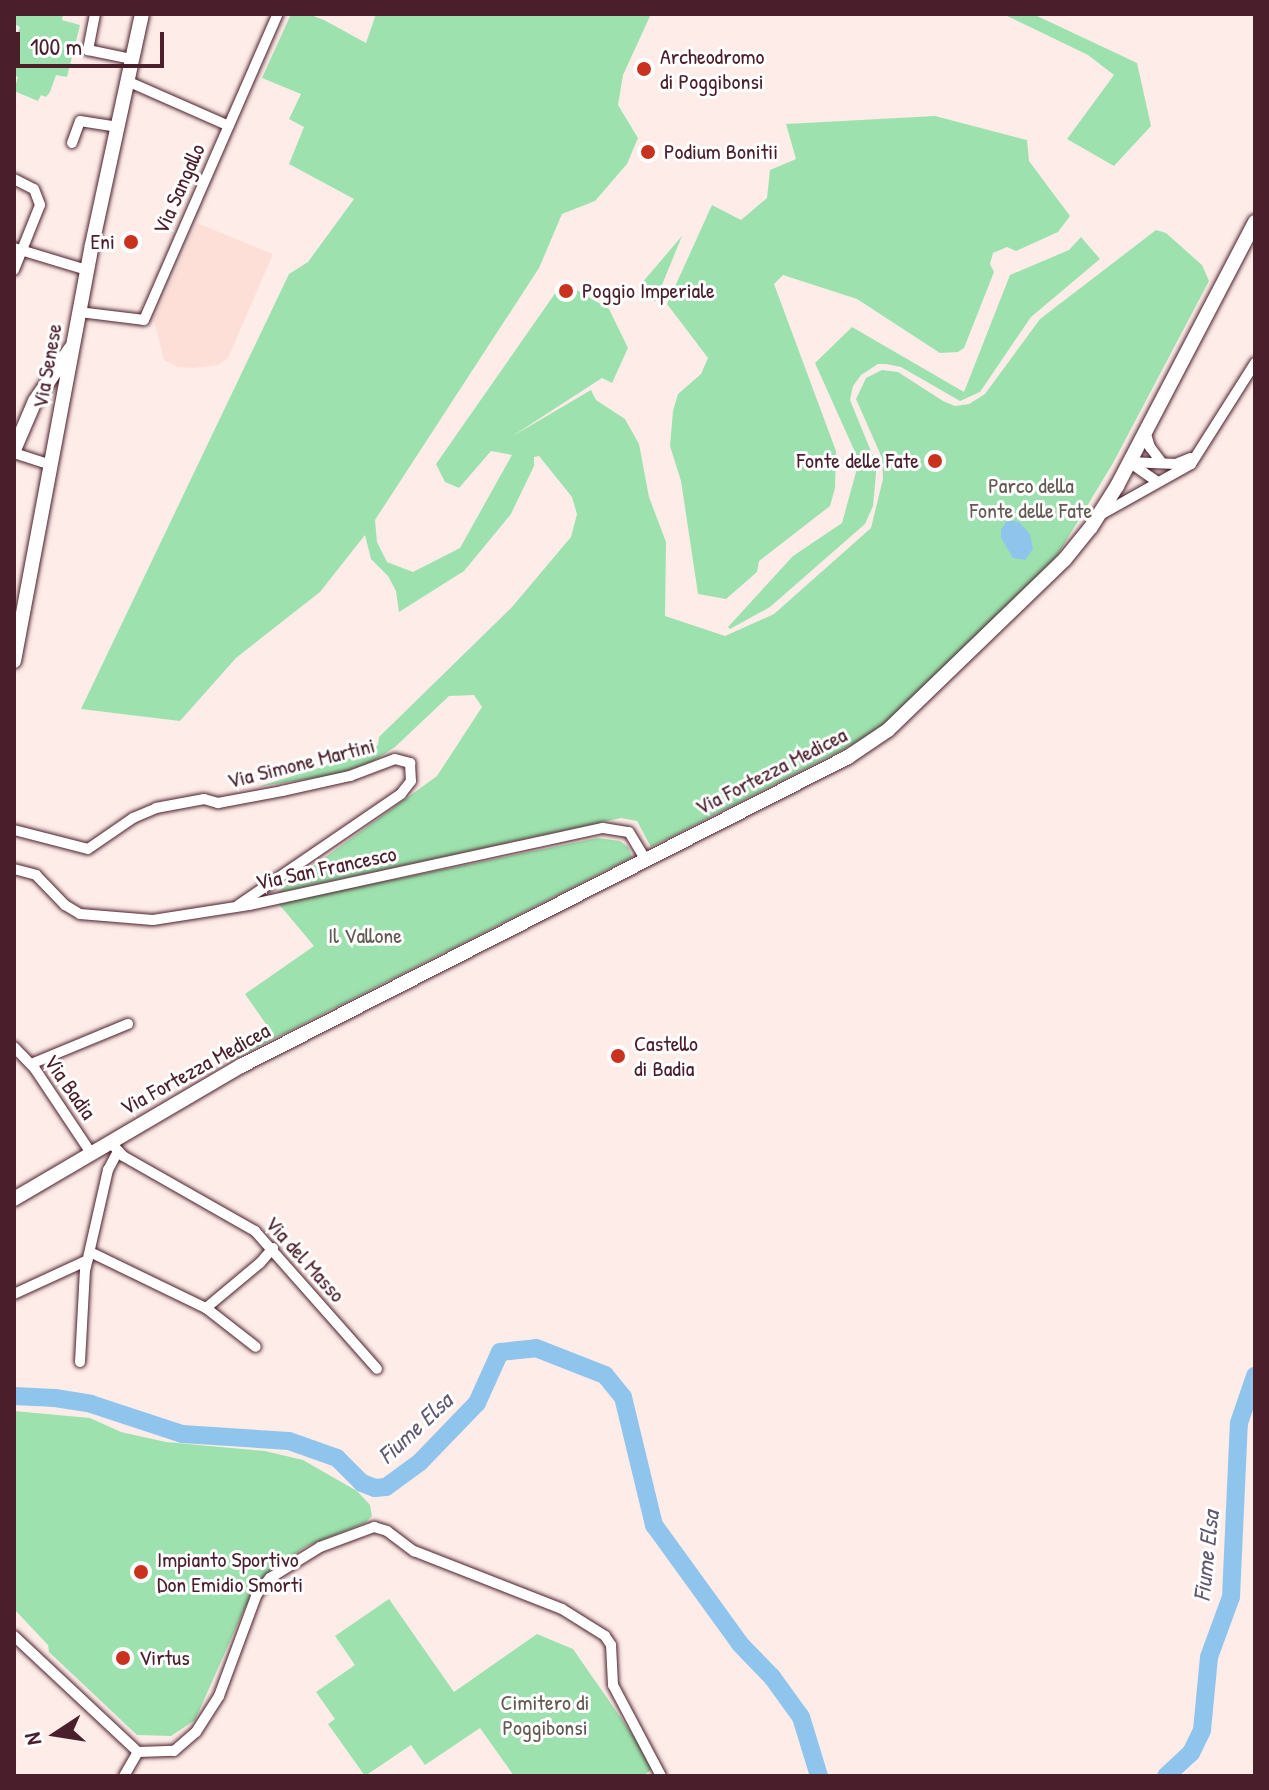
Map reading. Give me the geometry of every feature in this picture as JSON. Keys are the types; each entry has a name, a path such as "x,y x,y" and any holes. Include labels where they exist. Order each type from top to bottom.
{"main road":[{"name":"Via Senese","path":"14,661 87,270 142,14"},
{"name":"Via Fortezza Medicea","path":"14,1199 91,1153 114,1148 249,1062 875,740 910,711 1065,559 1100,515 1255,222"},
{"path":"14,451 35,401 73,344"},
{"path":"35,401 55,388 63,403"}],"street":[{"path":"95,14 88,50 132,59"},
{"name":"Via Sangallo","path":"79,312 144,320 278,14"},
{"path":"127,81 229,126"},
{"path":"72,143 80,121 117,127"},
{"path":"14,179 34,189 40,205 18,250 14,270"},
{"path":"18,250 87,270"},
{"path":"1100,515 1156,481 1187,467 1255,363"},
{"path":"1145,431 1150,447 1162,463"},
{"path":"14,451 51,465"},
{"path":"1129,462 1183,463 1199,453"},
{"path":"1129,462 1156,481"},
{"name":"Via Simone Martini","path":"14,830 88,849 140,814 204,799 218,803 282,791 350,776 395,759 406,760 411,765 411,781 401,794 233,908"},
{"name":"Via San Francesco","path":"14,869 36,875 65,905 85,915 153,920 233,908 599,829 621,829 633,836 645,859"},
{"path":"31,1064 128,1024"},
{"name":"Via Badia","path":"14,1047 31,1064 91,1153"},
{"path":"80,1362 89,1256 114,1148"},
{"name":"Via del Masso","path":"114,1148 236,1217 273,1248 377,1369"},
{"path":"206,1308 273,1248"},
{"path":"14,1294 89,1256"},
{"path":"89,1256 206,1308 256,1347"},
{"path":"14,1636 138,1752 170,1752 196,1732 219,1696 256,1597 266,1582 309,1552 370,1527 384,1529 414,1551 507,1585 591,1625 610,1643 611,1676 616,1691 661,1776"},
{"path":"14,1647 30,1650"},
{"path":"124,1776 138,1752"}],"shaded area":[{"path":"197,223 273,254 228,358 218,365 177,367 164,360 154,320"}],"green space":[{"path":"14,14 60,14 63,15 62,20 80,25 67,77 56,75 50,92 46,97 41,95 38,101 14,91 18,77 14,75 14,42 20,27 14,24"},
{"name":"Parco della Fonte delle Fate","path":"291,14 308,14 324,20 366,43 376,14 651,14 623,75 618,105 638,138 627,164 595,201 562,214 539,268 375,520 377,542 387,562 413,572 460,548 512,455 491,451 459,488 445,482 436,464 563,282 609,309 628,348 612,383 602,378 511,437 591,390 596,400 625,419 639,444 649,497 666,542 665,616 725,636 774,614 871,528 883,479 882,458 856,399 866,378 882,370 898,372 943,401 955,406 969,404 985,394 1040,319 1156,230 1166,233 1202,265 1209,281 1113,463 1057,556 894,717 858,742 651,847 637,821 621,818 276,893 437,776 482,707 474,695 449,696 395,747 372,762 338,774 257,787 364,754 378,745 379,737 512,607 571,537 577,514 572,497 539,456 534,457 534,466 511,514 464,571 399,612 396,591 388,576 371,559 365,535 320,592 236,658 180,721 81,709 289,274 308,262 354,199 289,164 304,127 289,119 301,94 262,78"},
{"path":"1003,14 1033,14 1137,63 1151,126 1114,166 1067,139 1114,75 1088,55"},
{"path":"935,116 1027,140 1029,161 1070,216 1058,232 1016,251 1007,247 993,253 990,264 994,272 964,348 958,352 940,353 857,299 783,275 774,284 836,451 835,488 830,506 759,561 757,572 726,599 698,594 681,481 670,446 678,394 701,374 708,358 667,304 712,205 741,220 767,198 770,170 796,159 786,124"},
{"path":"682,236 655,302 641,284"},
{"path":"1081,237 1100,259 1031,317 980,392 960,401 901,367 886,364 878,364 861,375 853,386 850,400 875,461 876,474 873,506 865,524 770,607 730,629 728,627 793,556 842,523 859,461 815,363 852,327 964,392 1010,275 1069,250"},
{"name":"Il Vallone","path":"598,838 620,841 628,847 632,857 228,1062 223,1054 266,1024 245,994 314,946 278,903"},
{"name":"Impianto Sportivo Don Emidio Smorti","path":"14,1411 90,1418 121,1432 166,1442 265,1451 303,1460 357,1491 370,1505 372,1516 365,1523 307,1546 272,1568 258,1584 243,1612 195,1720 171,1736 137,1735 49,1652 48,1645 14,1609"},
{"name":"Cimitero di Poggibonsi","path":"389,1599 454,1692 537,1634 573,1649 655,1767 643,1776 514,1776 480,1728 425,1765 411,1745 365,1776 328,1724 335,1719 316,1692 355,1665 335,1636"}],"water":[{"path":"1008,520 1019,522 1030,534 1033,549 1025,560 1013,558 1001,538 1001,529"}],"waterway":[{"name":"Fiume Elsa","path":"14,1396 91,1404 182,1434 289,1441 337,1458 362,1483 375,1488 386,1487 420,1462 477,1403 500,1352 536,1348 605,1375 623,1397 654,1525 740,1644 772,1677 801,1717 819,1776"},
{"name":"Fiume Elsa","path":"1166,1776 1191,1753 1202,1730 1209,1657 1231,1597 1239,1423 1255,1376"}],"place":[{"name":"Archeodromo di Poggibonsi","path":"644,69"},
{"name":"Podium Bonitii","path":"648,152"},
{"name":"Eni","path":"131,242"},
{"name":"Poggio Imperiale","path":"566,291"},
{"name":"Fonte delle Fate","path":"935,461"},
{"name":"Castello di Badia","path":"618,1056"},
{"name":"Impianto Sportivo Don Emidio Smorti","path":"141,1572"},
{"name":"Virtus","path":"123,1658"}]}
